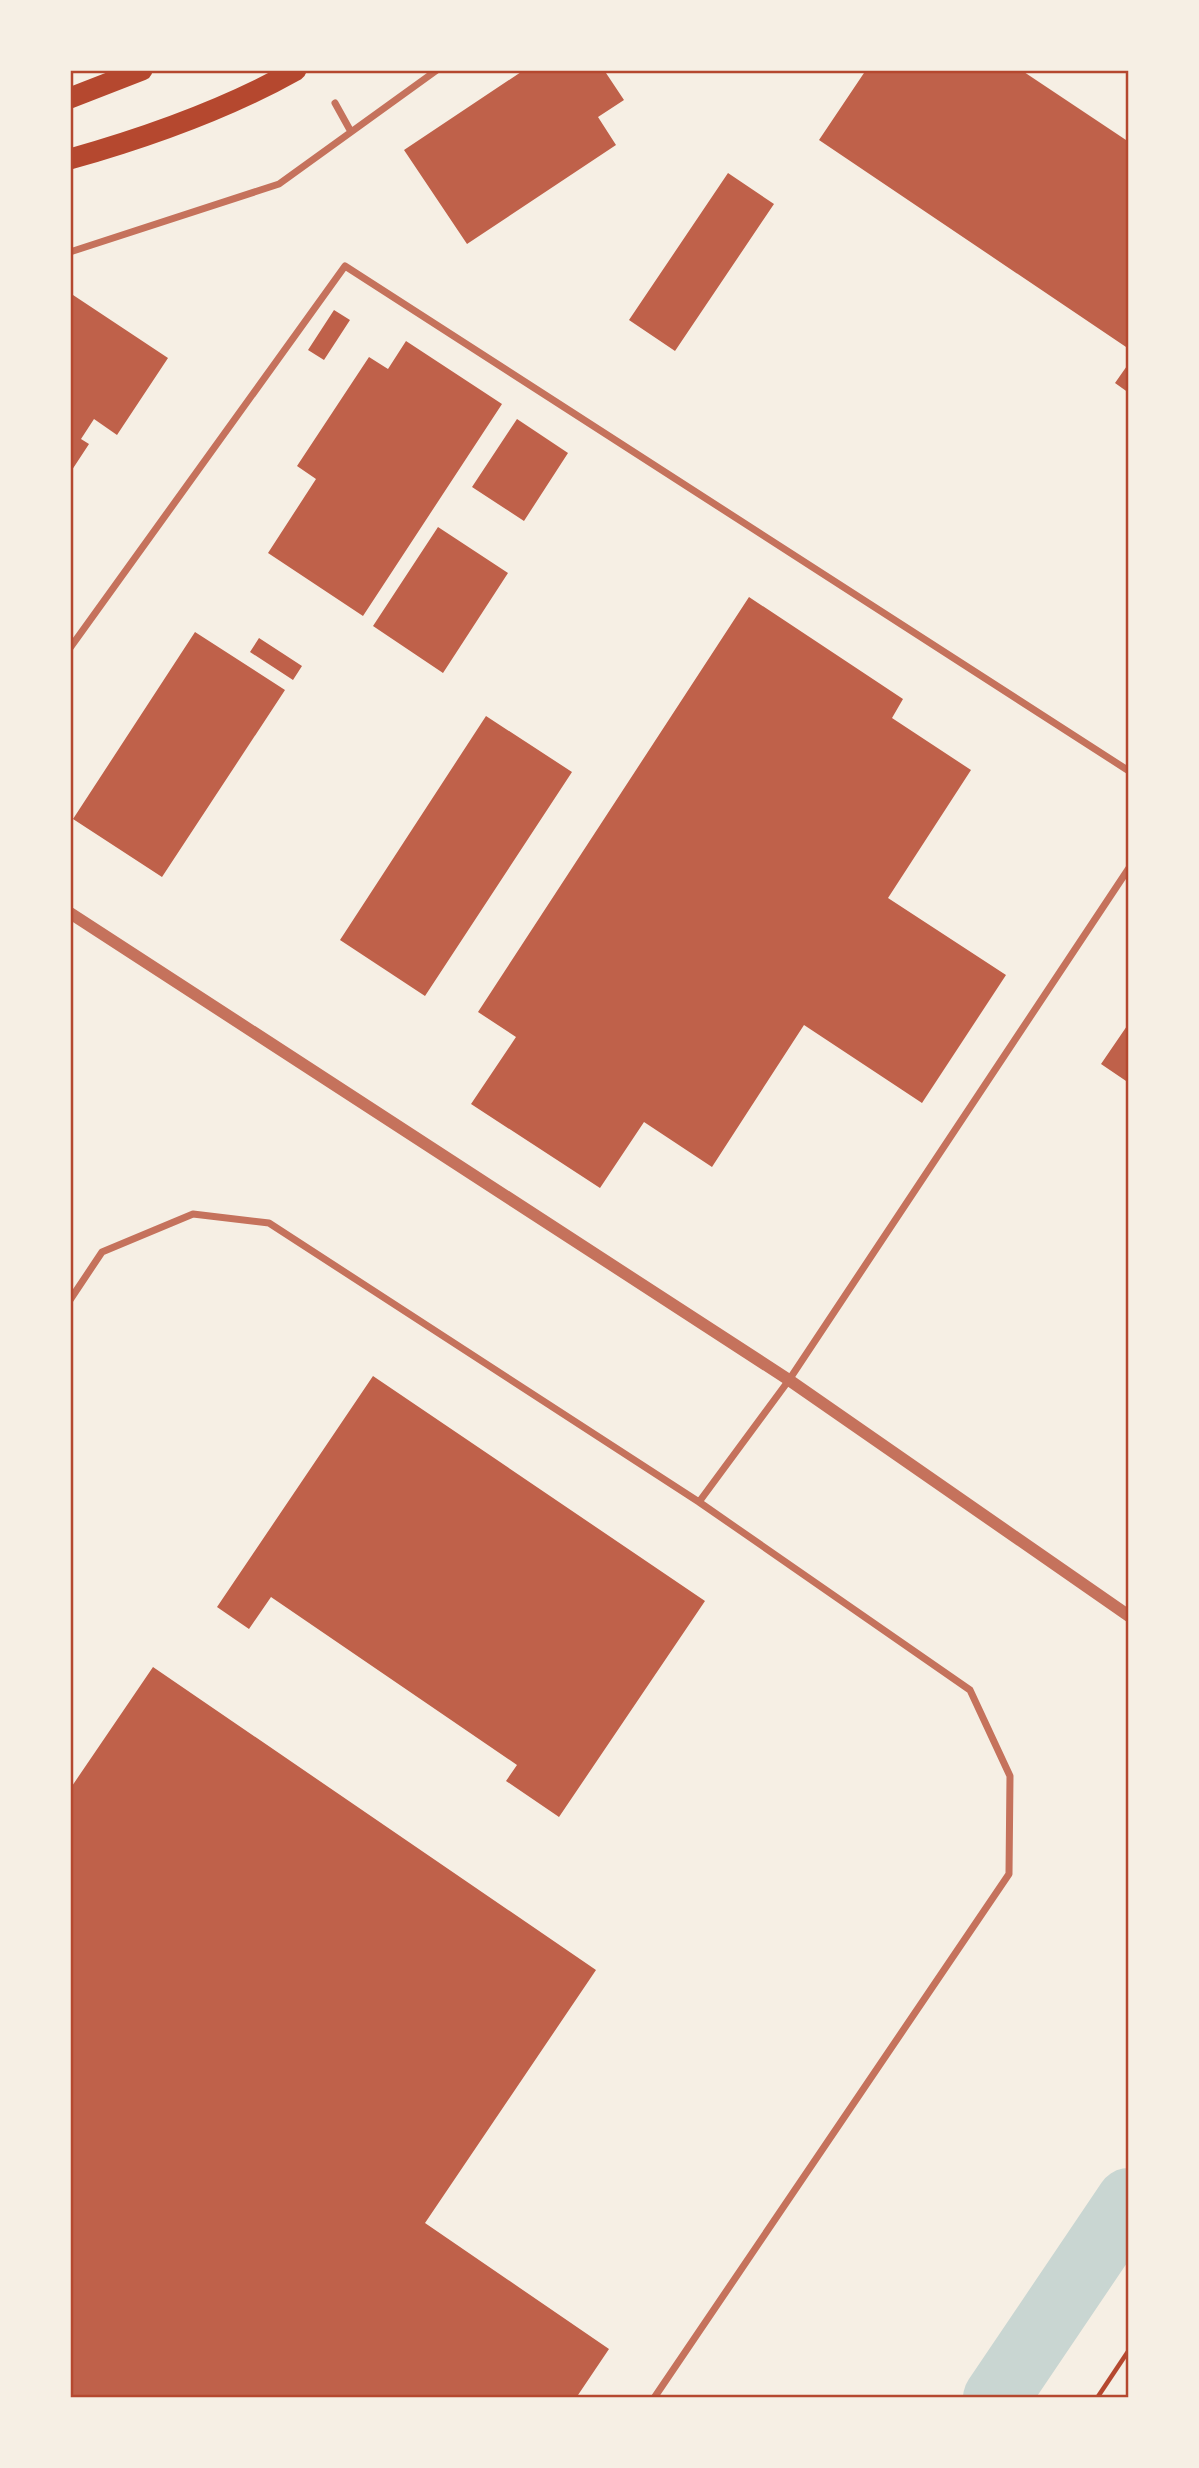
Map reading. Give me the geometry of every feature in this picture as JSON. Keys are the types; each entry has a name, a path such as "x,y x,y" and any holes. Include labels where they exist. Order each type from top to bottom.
{"highway":[{"path":"70,98 142,70"},
{"path":"70,159 166,130 261,90 296,70"}],"street":[{"path":"70,252 279,184 350,130 437,70"},
{"path":"335,103 350,130"},
{"path":"70,648 345,266 1129,771"},
{"path":"699,1502 789,1380 1129,868"},
{"path":"70,913 789,1380 1129,1616"},
{"path":"70,1300 102,1252 193,1214 269,1223 699,1502 970,1690 1010,1776 1009,1874 654,2398"}],"path":[{"path":"1097,2398 1129,2350"}],"building":[{"path":"524,70 604,70 624,100 598,117 616,145 467,244 404,150"},
{"path":"866,70 1021,70 1129,142 1129,349 819,140"},
{"path":"728,173 774,204 675,351 629,320"},
{"path":"70,293 168,358 117,435 94,419 81,439 89,444 70,473"},
{"path":"334,310 350,320 324,360 308,350"},
{"path":"406,341 502,404 363,616 268,553 316,479 297,466 369,357 388,369"},
{"path":"1129,363 1129,393 1115,383"},
{"path":"517,419 568,453 524,521 472,487"},
{"path":"438,527 508,573 443,673 373,626"},
{"path":"749,597 903,699 892,718 971,770 888,898 1006,975 922,1103 804,1025 712,1167 644,1122 600,1188 471,1104 516,1037 478,1012"},
{"path":"195,632 285,690 162,877 73,819"},
{"path":"259,638 302,666 293,680 250,652"},
{"path":"486,716 572,772 425,996 340,940"},
{"path":"1129,1023 1129,1083 1101,1064"},
{"path":"373,1376 705,1601 559,1817 506,1781 517,1765 271,1597 249,1629 217,1607"},
{"path":"153,1667 596,1970 425,2223 609,2349 576,2398 70,2398 70,1789"}],"waterway":[{"path":"996,2398 1129,2201"}]}
